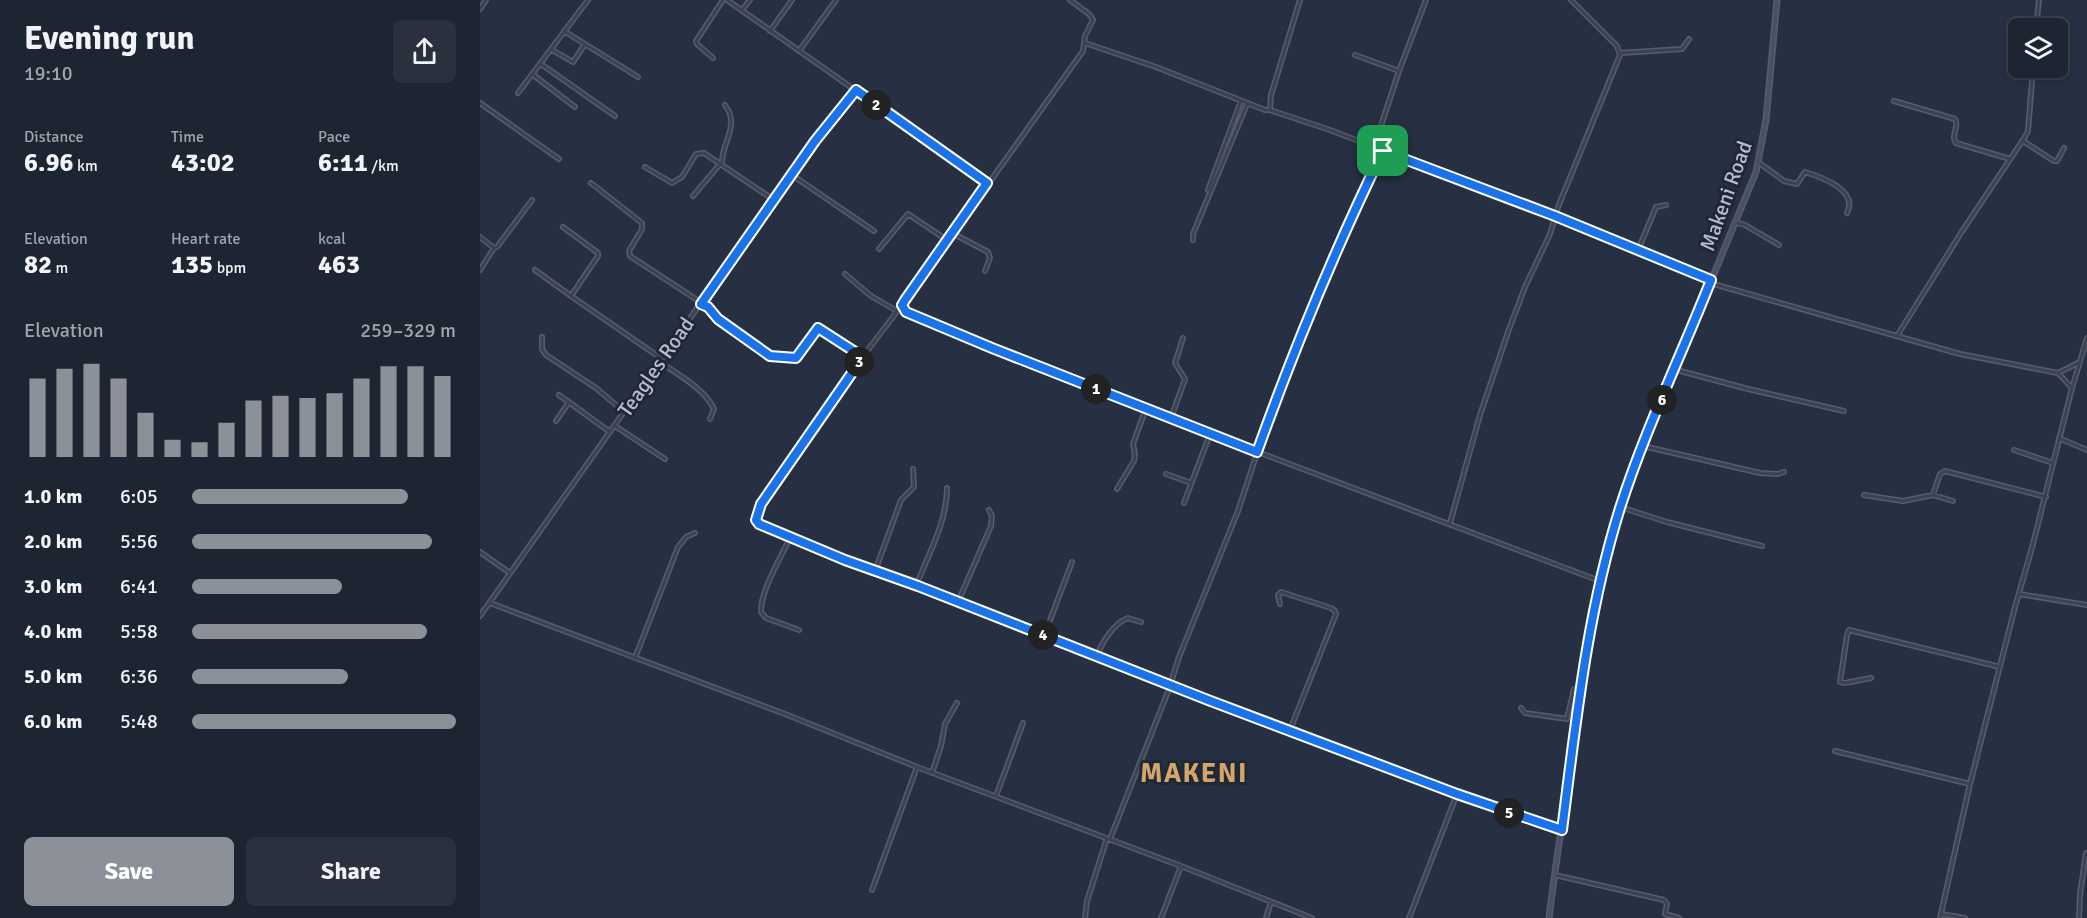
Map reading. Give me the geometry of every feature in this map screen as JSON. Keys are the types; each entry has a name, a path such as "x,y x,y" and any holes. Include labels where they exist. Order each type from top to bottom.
{"main road":[{"name":"Makeni Road","path":"1549,918 1580,690 1600,581 1620,507 1642,446 1758,162 1766,120 1777,0"}],"street":[{"path":"480,9 486,0"},
{"path":"518,93 588,0"},
{"path":"713,58 696,41 723,0"},
{"path":"727,0 987,183"},
{"path":"742,11 750,0"},
{"path":"770,31 792,0"},
{"path":"799,51 836,0"},
{"path":"1070,0 1092,18 1091,27 1085,36 1083,51 863,357 761,504 756,520 759,524 790,538 1170,685 1457,794 1562,830"},
{"path":"1270,110 1271,95 1300,0"},
{"path":"1374,147 1426,0"},
{"path":"1449,524 1480,415 1508,332 1525,287 1550,234 1555,216 1620,53 1617,46 1571,0"},
{"path":"2037,18 2039,0"},
{"path":"564,31 638,77"},
{"path":"1620,53 1682,49 1689,39"},
{"path":"1085,43 1134,59 1247,104 1374,147 1555,216 1710,281 1960,354 2058,373 2072,388"},
{"path":"552,49 573,62 585,44"},
{"path":"1355,55 1399,71"},
{"path":"540,64 615,116"},
{"path":"532,74 575,107"},
{"path":"1897,336 2023,141 2028,131 2032,78"},
{"name":"Teagles Road","path":"480,616 832,118 856,90"},
{"path":"1208,190 1241,101"},
{"path":"1894,101 1955,119 1957,123 1954,142 2010,159"},
{"path":"480,103 559,159"},
{"path":"1193,240 1193,234 1247,104"},
{"path":"693,196 721,164 723,149 733,122 731,112 725,105"},
{"path":"2023,141 2056,161 2064,148"},
{"path":"1085,918 1087,901 1109,839 1221,557 1257,452 1312,307 1342,236 1383,151"},
{"path":"645,168 672,183 682,177 696,154 700,152 774,200"},
{"path":"1758,162 1790,184 1797,184 1805,172 1833,184 1849,201 1850,207 1847,213"},
{"path":"792,175 874,231"},
{"path":"591,183 642,223 642,229 629,251 630,256 708,307 718,319 770,356 796,358 818,328 863,357"},
{"path":"480,270 494,248 532,200"},
{"path":"1638,250 1656,207 1666,205"},
{"path":"879,249 908,214 947,240"},
{"path":"1735,222 1745,225 1779,245"},
{"path":"563,227 598,253 571,296"},
{"path":"952,233 988,252 990,258 985,271"},
{"path":"480,237 494,248"},
{"path":"535,270 661,360 685,380 711,403 714,409 710,418"},
{"path":"845,274 871,296 897,312"},
{"path":"902,305 906,312 916,318 1210,434 1600,581"},
{"path":"542,337 542,349 546,355 596,388 624,412"},
{"path":"1171,418 1185,379 1175,363 1183,338"},
{"path":"1965,918 1940,916 1970,784 2072,388 2087,338"},
{"path":"2058,373 2080,362"},
{"path":"1673,369 1844,411"},
{"path":"559,394 610,432"},
{"path":"556,421 569,402"},
{"path":"1118,489 1134,461 1135,454 1132,444 1146,408"},
{"path":"615,426 665,459"},
{"path":"1184,503 1210,434"},
{"path":"2059,438 2087,450"},
{"path":"1642,446 1760,473 1784,472"},
{"path":"2014,450 2053,463"},
{"path":"875,571 901,500 914,487 913,469"},
{"path":"1933,495 1940,474 1945,471 2046,496"},
{"path":"1166,474 1191,483"},
{"path":"916,586 938,532 946,503 947,488"},
{"path":"1864,495 1905,501 1933,495 1953,501"},
{"path":"1620,507 1666,522 1762,546"},
{"path":"958,602 991,526 992,516 989,510"},
{"path":"635,658 678,547 686,537 695,533"},
{"path":"790,538 774,571 760,612 766,618 798,630"},
{"path":"480,552 510,573"},
{"path":"1044,636 1072,562"},
{"path":"1280,604 1278,595 1281,592 1331,608 1336,614 1290,730"},
{"path":"2019,594 2087,605"},
{"path":"489,603 1312,918"},
{"path":"1097,656 1105,639 1120,622 1128,618 1141,622"},
{"path":"1871,678 1840,682 1849,630 2000,667"},
{"path":"1521,708 1527,713 1567,719 1574,689 1580,690"},
{"path":"932,773 945,724 957,703"},
{"path":"996,796 1023,723"},
{"path":"1835,751 1970,784"},
{"path":"872,890 917,767"},
{"path":"1409,918 1457,794"},
{"path":"2079,918 2086,853"},
{"path":"1161,918 1181,866"},
{"path":"1554,875 1664,900 1667,904 1664,916 1679,918"},
{"path":"1266,918 1271,902"}],"district":[{"name":"MAKENI","path":"1194,773"}],"route":[{"path":"856,90 987,183 905,300 902,305 906,312 916,318 1257,452 1312,307 1342,236 1383,151 1555,216 1711,280 1642,446 1609,544 1595,601 1581,681 1562,830 1457,794 845,560 767,528 756,520 761,504 863,357 818,328 796,358 770,356 718,319 708,307 701,304 815,141 856,90"}]}
